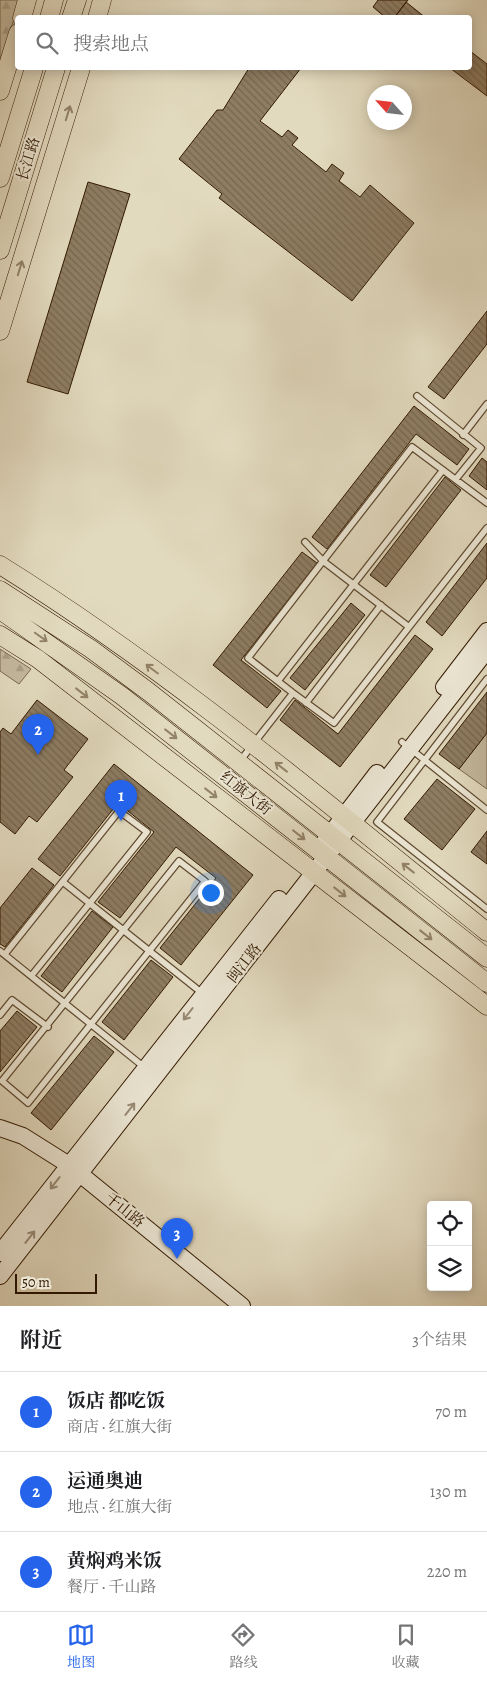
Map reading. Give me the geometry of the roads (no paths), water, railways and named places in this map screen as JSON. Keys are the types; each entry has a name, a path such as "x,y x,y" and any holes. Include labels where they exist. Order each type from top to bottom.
{"main road":[{"path":"23,15 27,0"},
{"path":"50,15 54,0"},
{"path":"73,15 77,0"},
{"path":"98,15 102,0"},
{"path":"0,91 15,43"},
{"name":"长江路","path":"0,178 33,70"},
{"name":"长江路","path":"0,250 55,70"},
{"path":"0,331 81,70"},
{"path":"0,565 102,631 253,745 487,932"},
{"name":"红旗大街","path":"0,590 91,649 487,958"},
{"name":"红旗大街","path":"0,610 122,696 487,983"},
{"name":"闽江路","path":"406,746 487,631"},
{"name":"红旗大街","path":"0,635 38,659 487,1006"},
{"name":"闽江路","path":"0,1253 75,1169 406,746 487,650"},
{"name":"闽江路","path":"0,1276 146,1068 204,995 310,869"},
{"name":"千山路","path":"0,1128 23,1136 75,1169 242,1306"}],"lane":[{"path":"417,396 487,453"},
{"path":"463,435 487,404"},
{"path":"487,503 412,447 248,658 334,724 487,528"},
{"path":"456,480 481,448"},
{"path":"278,681 443,470"},
{"path":"305,542 323,561 409,627"},
{"path":"306,703 380,605"},
{"path":"487,679 377,822 487,909"},
{"path":"239,763 293,693"},
{"path":"406,746 487,810"},
{"path":"32,975 147,832 119,811 63,882 3,953 146,1068"},
{"path":"179,861 205,881 149,952 28,1103 2,1081 48,1027 179,861"},
{"path":"63,882 204,995"},
{"path":"0,1015 12,1000 48,1027"}],"place":[{"name":"运通奥迪","path":"38,755"},
{"name":"饭店 都吃饭","path":"121,821"},
{"name":"黄焖鸡米饭","path":"177,1259"}]}
